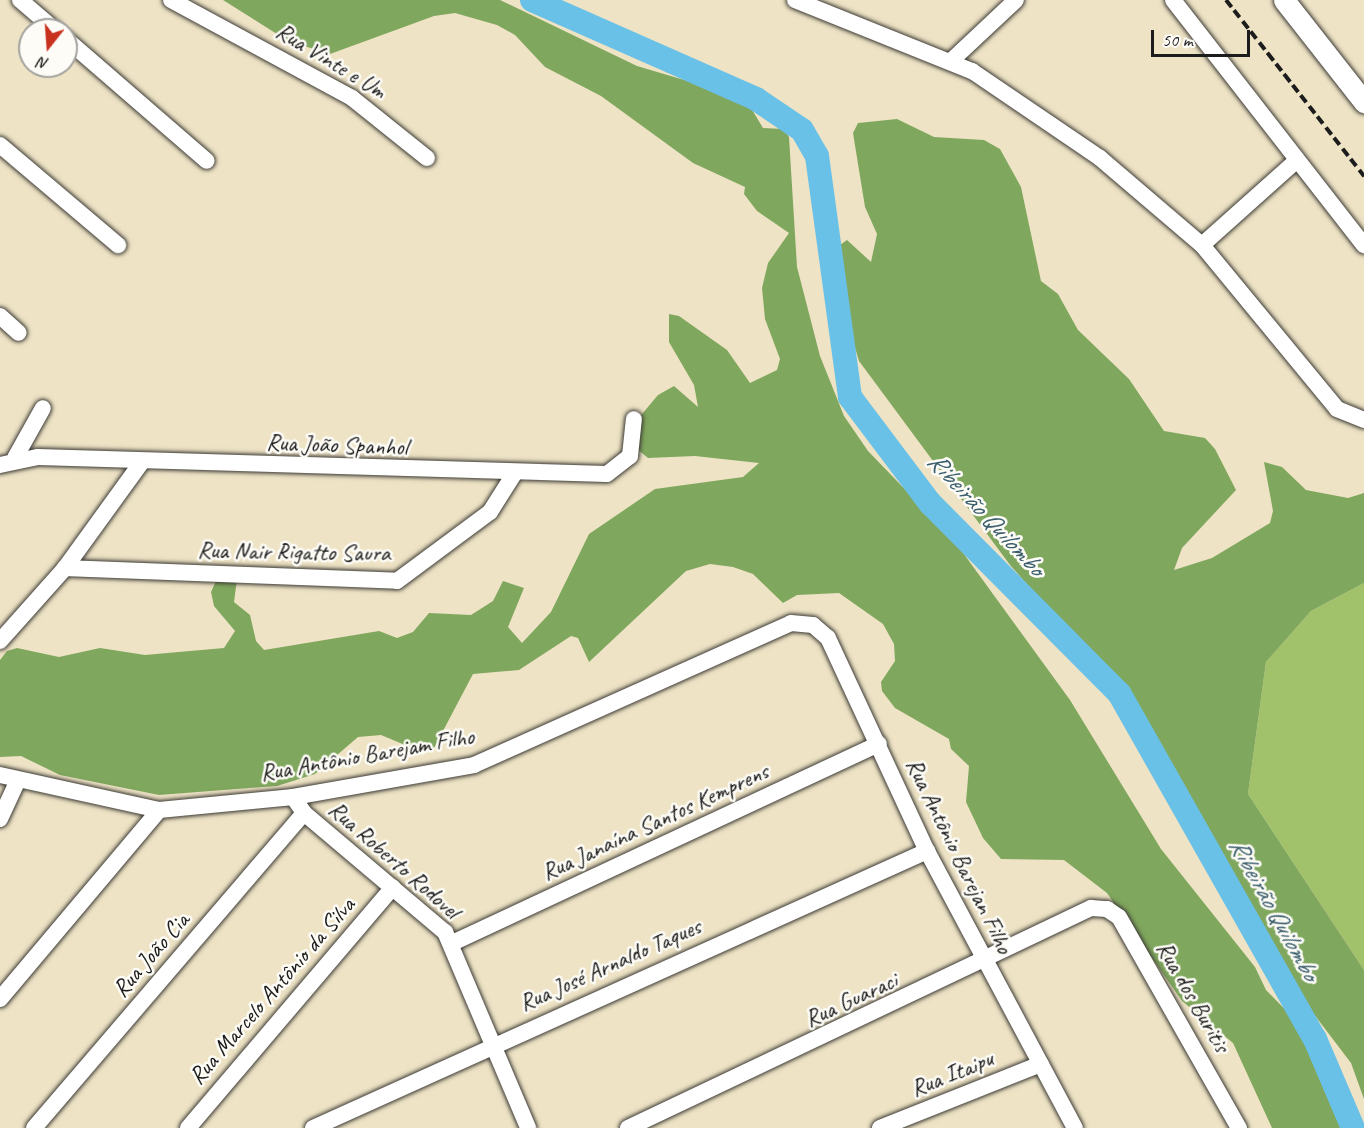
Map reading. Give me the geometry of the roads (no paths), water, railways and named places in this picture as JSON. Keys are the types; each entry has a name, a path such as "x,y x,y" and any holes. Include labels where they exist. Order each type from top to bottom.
{"main road":[{"path":"1284,0 1364,102"}],"street":[{"path":"20,0 41,18"},
{"name":"Rua Vinte e Um","path":"171,0 352,98 427,158"},
{"path":"795,0 824,5 951,61 1100,158 1202,245 1337,410 1364,420"},
{"path":"951,61 1016,0"},
{"path":"1173,0 1364,245"},
{"path":"78,49 207,161"},
{"path":"0,146 118,245"},
{"path":"1202,245 1297,160"},
{"path":"0,316 19,333"},
{"path":"8,461 43,408"},
{"name":"Rua João Spanhol","path":"8,461 514,474 607,474 620,468 630,456 634,419"},
{"path":"0,641 65,568 141,463"},
{"name":"Rua Nair Rigatto Saura","path":"65,568 397,581 490,512 514,474"},
{"name":"Rua Antônio Barejan Filho","path":"791,623 813,625 828,638 927,851 984,963 1075,1128"},
{"name":"Rua Antônio Barejam Filho","path":"0,775 159,810 292,797 474,765 791,623"},
{"name":"Rua Janaína Santos Kemprens","path":"452,943 879,744"},
{"path":"0,819 18,780"},
{"name":"Rua Roberto Rodovel","path":"292,797 304,813 393,887 452,943 528,1128"},
{"path":"0,999 159,810"},
{"name":"Rua João Cia","path":"34,1128 304,813"},
{"name":"Rua José Arnaldo Taques","path":"313,1128 492,1044 927,851"},
{"name":"Rua Marcelo Antônio da Silva","path":"188,1128 393,887"},
{"name":"Rua Guaraci","path":"628,1128 670,1112 984,963 1091,908"},
{"name":"Rua dos Buritis","path":"1091,908 1107,909 1119,917 1239,1128"},
{"name":"Rua Itaipu","path":"880,1128 1041,1064"},
{"path":"670,1112 677,1128"}],"waterway":[{"name":"Ribeirão Quilombo","path":"532,0 756,99 802,130 817,156 850,397 930,503 1119,693 1315,1039 1353,1128"}],"railway":[{"path":"1226,0 1364,176"}]}
